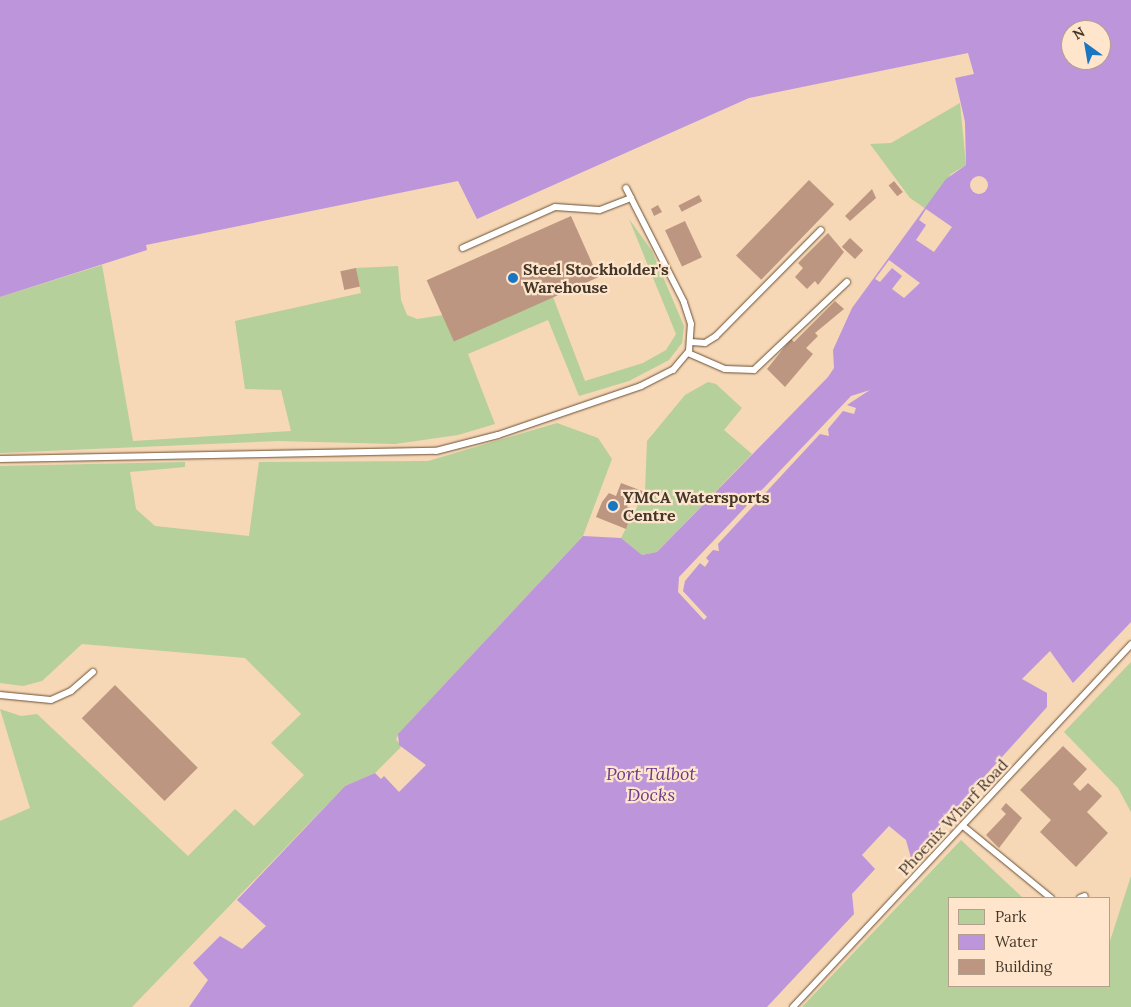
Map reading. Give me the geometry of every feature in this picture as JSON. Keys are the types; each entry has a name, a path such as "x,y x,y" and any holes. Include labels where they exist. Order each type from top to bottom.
{"lane":[{"path":"0,459 436,450 498,435 641,386 673,370 688,353 691,342 684,302 626,188"},
{"path":"463,248 555,207 599,210 631,198"},
{"path":"691,342 712,339 821,230"},
{"path":"688,353 725,369 754,370 846,282"},
{"name":"Phoenix Wharf Road","path":"793,1007 1131,644"},
{"path":"0,695 51,700 71,691 93,672"},
{"path":"963,826 1050,897"}],"green space":[{"path":"960,103 966,165 951,174 926,209 910,198 870,144 891,143"},
{"path":"629,219 652,251 684,326 682,343 669,360 629,381 579,396 548,320 468,354 495,424 458,435 395,444 279,441 0,453 0,297 102,265 133,441 291,431 281,390 245,389 235,321 361,293 356,268 398,266 401,300 407,315 417,319 443,315 454,340 553,297 585,381 643,363 666,350 676,334"},
{"path":"708,382 716,384 742,408 724,430 752,454 657,552 642,555 621,538 645,492 647,441 685,395"},
{"path":"557,423 598,438 612,459 583,536 401,731 396,739 401,747 375,773 345,786 132,1007 0,1007 0,821 30,808 0,709 21,716 37,714 188,856 235,809 254,826 304,775 271,743 301,714 245,658 82,644 42,681 23,686 0,683 0,466 185,462 185,467 130,472 136,509 155,526 249,536 259,462 428,461"},
{"path":"1131,662 1131,812 1118,788 1064,732"},
{"path":"961,840 1022,897 948,897 948,987 1111,987 1111,938 1131,876 1131,1007 802,1007"}],"water":[{"name":"Port Talbot Docks","path":"0,0 1131,0 1131,622 1073,683 1050,651 1022,679 1047,693 1047,707 911,858 906,840 889,826 862,855 875,869 852,894 854,914 767,1007 189,1007 208,980 193,963 220,936 242,949 266,926 237,900 345,786 375,773 381,779 384,776 399,792 426,765 399,745 398,734 583,536 621,538 642,555 657,552 828,377 834,368 833,350 852,308 946,179 966,165 965,122 955,78 974,74 968,53 749,98 477,219 458,181 146,245 147,250 0,297"}],"pier":[{"path":"979,176 985,179 988,185 985,191 979,194 973,191 970,185 973,179"},
{"path":"926,209 952,227 934,252 916,240 926,225 919,220"},
{"path":"889,260 920,283 904,298 892,289 902,276 892,268 880,282 875,279"},
{"path":"870,390 847,405 856,408 854,414 843,411 828,429 829,436 820,434 718,544 719,551 713,550 706,558 709,561 705,567 700,563 685,581 683,591 707,617 704,620 678,592 679,577 851,396"}],"building":[{"path":"809,180 834,204 761,280 736,256"},
{"path":"894,181 903,192 897,196 889,185"},
{"path":"872,189 876,198 850,221 845,216"},
{"path":"699,195 702,201 682,212 679,205"},
{"path":"658,205 662,212 654,216 651,209"},
{"name":"Steel Stockholder's Warehouse","path":"571,216 598,277 454,341 427,280"},
{"path":"685,221 702,257 682,267 665,230"},
{"path":"828,233 844,252 818,285 815,281 807,289 795,277 803,268 798,263"},
{"path":"850,238 863,250 855,259 842,247"},
{"path":"356,268 360,287 344,290 340,271"},
{"path":"835,301 844,309 815,333 818,336 806,348 813,354 785,387 767,369 791,339 794,342"},
{"name":"YMCA Watersports Centre","path":"621,483 645,492 639,506 629,502 627,507 634,509 626,529 596,517 602,502 609,493 616,496"},
{"path":"115,685 198,768 164,801 82,718"},
{"path":"1063,746 1087,769 1073,784 1080,791 1088,783 1102,796 1087,812 1108,833 1076,867 1040,832 1051,820 1020,790"},
{"path":"1006,803 1022,818 999,848 986,835 1006,814 1001,809"}],"place":[{"name":"Steel Stockholder's Warehouse","path":"513,278"},
{"name":"YMCA Watersports Centre","path":"613,506"}]}
